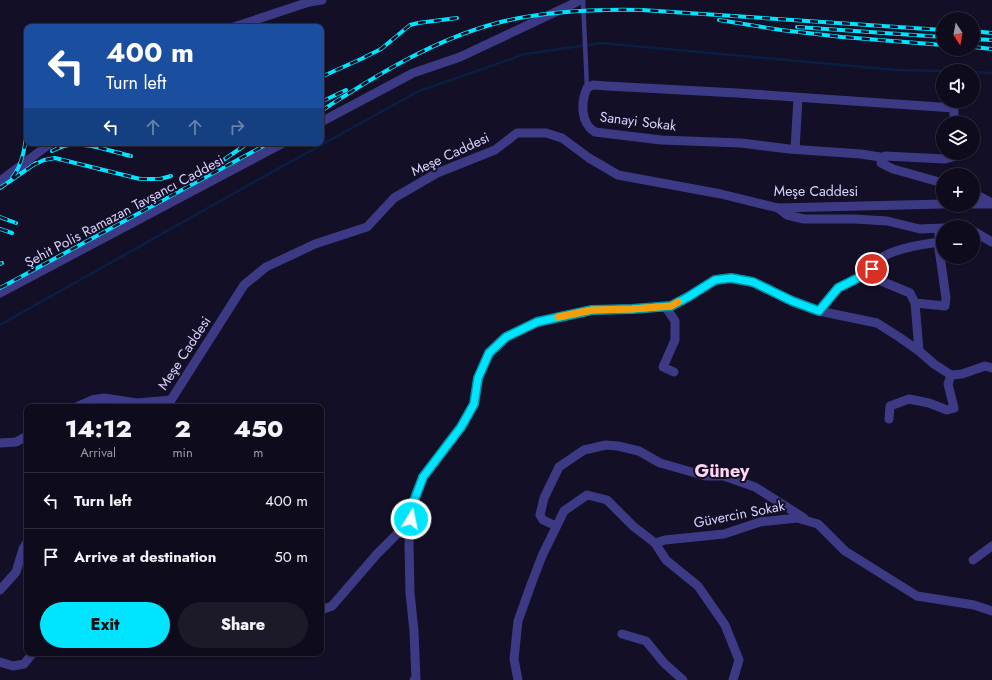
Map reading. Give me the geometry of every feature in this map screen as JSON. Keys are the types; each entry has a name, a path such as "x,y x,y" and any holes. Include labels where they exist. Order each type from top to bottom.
{"street":[{"path":"243,24 309,2 322,0"},
{"path":"324,120 413,73 460,57 582,0"},
{"path":"587,88 593,86 607,86 954,108 954,116"},
{"name":"Sanayi Sokak","path":"587,88 583,97 585,121 588,128 595,132 661,140 741,143 861,154 884,159 885,156 936,159"},
{"path":"795,149 798,98"},
{"name":"Meşe Caddesi","path":"168,404 244,285 266,267 315,244 367,227 394,198 437,173 495,150 517,133 546,133 562,138 589,158 618,175 721,194 778,208 936,204"},
{"path":"0,181 47,146"},
{"name":"Şehit Polis Ramazan Tavşancı Caddesi","path":"0,293 277,146"},
{"path":"884,159 881,163 893,169 936,181"},
{"path":"980,197 992,203"},
{"path":"980,204 992,203"},
{"path":"778,208 787,215 804,219 861,219 887,221 920,229 936,228"},
{"path":"980,235 992,242"},
{"path":"819,311 838,288 872,269 881,258 900,250 936,242"},
{"path":"915,303 945,306 946,298 942,264"},
{"path":"872,269 874,278 910,294 915,303 919,351"},
{"path":"324,609 332,606 377,554 403,528 423,477 461,427 474,404 478,378 489,353 506,337 537,322 592,310 671,306 715,280 731,278 753,282 792,301 819,311 877,323 919,351 934,364 951,375 962,374 985,366 992,368"},
{"path":"665,306 675,321 675,340 663,367 674,372"},
{"path":"889,419 890,406 909,398 929,403 947,410 954,408 948,384 951,375"},
{"path":"83,404 92,400 104,398 137,403 168,404"},
{"path":"0,443 16,442 24,438"},
{"path":"556,526 543,520 540,515 544,498 559,467 584,450 606,445 639,451 660,463 706,476 724,476 755,487 809,522"},
{"path":"518,680 514,659 518,621 542,556 564,511 588,495 607,500 633,526 655,543 666,560 698,586 725,625 739,660 733,680"},
{"path":"412,506 409,544 410,593 414,631 416,680 414,680"},
{"name":"Güvercin Sokak","path":"655,543 665,540 724,534 760,522 797,518 818,524 845,551 917,596 974,605 992,611"},
{"path":"973,560 992,546"},
{"path":"16,572 24,547"},
{"path":"0,590 16,572 24,567"},
{"path":"622,634 646,642 664,663 683,680"},
{"path":"0,662 13,666 24,664 31,656"}],"lane":[{"path":"582,0 587,88"}],"waterway":[{"path":"324,143 419,91 525,54 601,43 896,70 936,71"},
{"path":"980,72 992,73"},
{"path":"0,325 319,146"}],"railway":[{"path":"324,109 405,60 450,39 497,23 550,13 642,10 936,30"},
{"path":"324,76 381,49 410,25 457,18"},
{"path":"719,20 781,30 842,37 936,44"},
{"path":"797,27 936,37"},
{"path":"980,32 992,33"},
{"path":"980,39 992,40"},
{"path":"980,48 992,49"},
{"path":"324,101 346,90"},
{"path":"12,178 19,167 24,146"},
{"path":"52,151 64,146"},
{"path":"89,146 131,156"},
{"path":"212,168 244,146"},
{"path":"0,288 263,146"},
{"path":"31,166 44,160 55,158 140,179 160,179 171,176"},
{"path":"0,188 36,163"},
{"path":"0,217 16,223"},
{"path":"0,229 12,233"}],"slow traffic":[{"path":"558,317 592,310 671,306 678,302"}],"district":[{"name":"Güney","path":"722,471"}],"route":[{"path":"411,519 412,506 423,477 461,427 474,404 478,378 489,353 506,337 537,322 592,310 671,306 715,280 731,278 753,282 792,301 819,311 838,288 872,269"}]}
